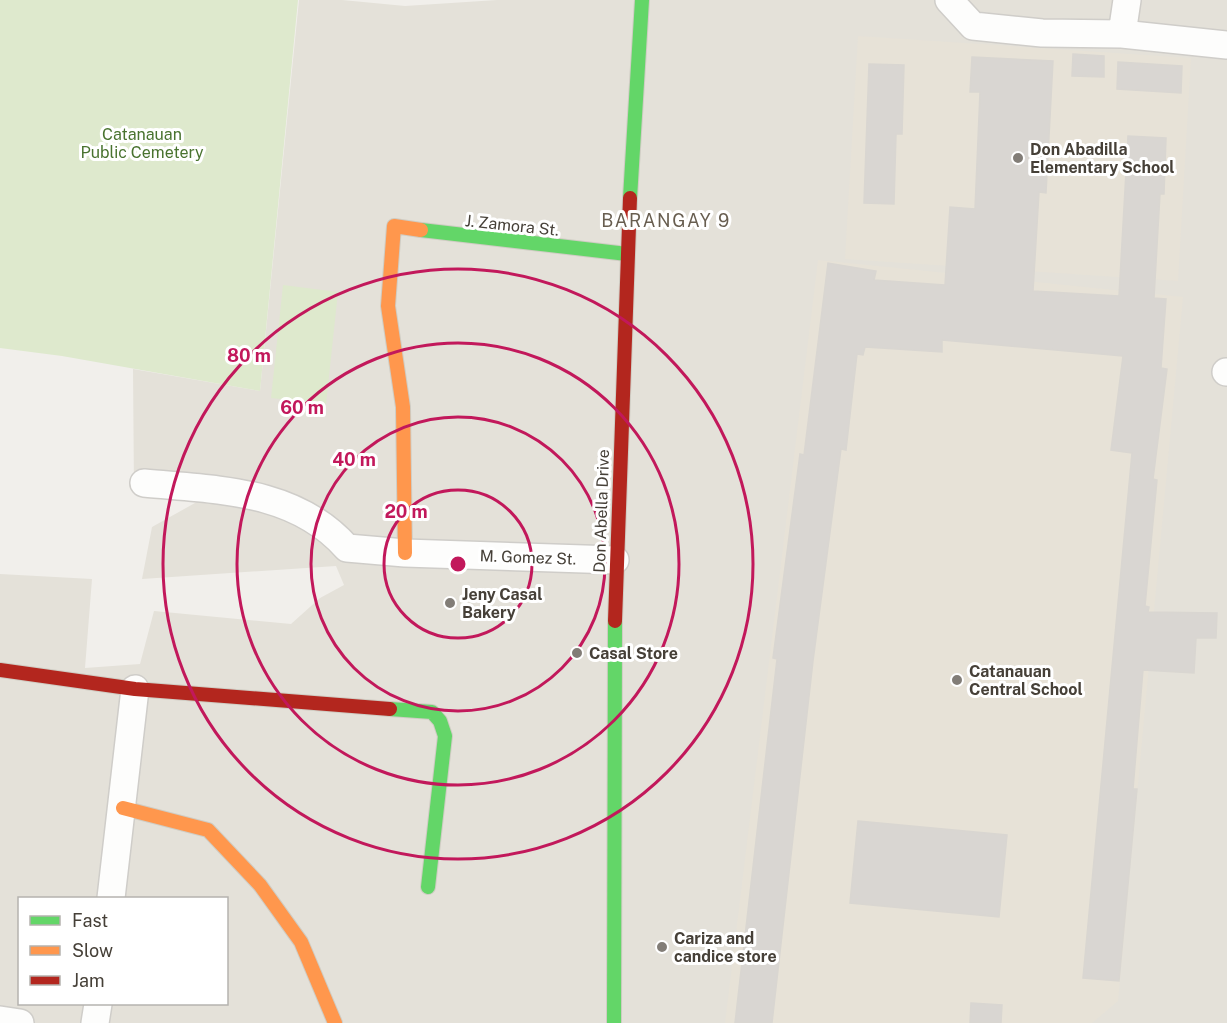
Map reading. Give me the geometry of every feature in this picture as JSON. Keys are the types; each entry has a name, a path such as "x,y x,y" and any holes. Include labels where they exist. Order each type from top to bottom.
{"street":[{"name":"Don Abella Drive","path":"614,1023 615,560 627,254 642,0"},
{"path":"949,0 974,26 1042,33 1122,34 1227,45"},
{"path":"1122,34 1127,0"},
{"name":"J. Zamora St.","path":"405,553 403,407 388,306 394,226 469,237 627,254"},
{"name":"M. Gomez St.","path":"144,483 245,493 301,510 331,529 347,548 405,553 615,560"},
{"path":"0,670 135,689 432,712 440,721 445,736 428,886"},
{"path":"111,897 135,689"},
{"path":"123,808 208,830 260,885 301,942 335,1023"},
{"path":"95,1023 98,1005"},
{"path":"0,1020 20,1023"}],"shaded area":[{"path":"299,0 342,0 405,6 497,0 1227,0 1227,1023 0,1023 0,574 92,579 85,668 140,664 154,611 291,624 320,598 344,585 336,566 142,579 152,527 211,494 134,491 133,369 260,391"},
{"name":"Don Abadilla Elementary School","path":"858,36 1191,58 1178,281 845,259"},
{"name":"Catanauan Central School","path":"818,260 1183,297 1118,1001 1092,1023 725,1023"}],"green space":[{"name":"Catanauan Public Cemetery","path":"0,0 298,0 260,391 62,356 0,348"},
{"path":"283,285 338,292 326,404 271,398"}],"building":[{"path":"1073,54 1104,56 1104,77 1072,76"},
{"path":"972,57 1053,61 1046,193 1039,192 1033,291 1119,296 1128,136 1166,138 1164,194 1160,194 1154,298 1166,299 1161,368 1167,369 1153,479 1157,480 1145,606 1149,607 1148,612 1217,613 1216,638 1196,638 1194,673 1143,670 1133,789 1137,789 1119,981 1083,978 1132,453 1111,450 1123,356 942,340 942,352 865,347 863,355 857,354 846,450 841,449 813,661 772,1023 735,1023 777,659 773,658 800,454 804,455 828,263 876,271 874,280 945,285 950,207 975,209 980,92 970,92"},
{"path":"1118,62 1182,66 1181,93 1117,89"},
{"path":"869,64 904,65 902,134 896,134 894,204 864,203"},
{"path":"858,821 1007,835 999,917 850,903"},
{"path":"971,1003 1002,1005 1001,1023 970,1023"}],"traffic: fast":[{"path":"630,198 642,0"},
{"path":"421,230 627,254"},
{"path":"614,1023 615,621"},
{"path":"390,709 432,712 440,721 445,736 428,887"}],"traffic: slow":[{"path":"405,553 403,407 388,306 394,226 421,230"},
{"path":"123,808 208,830 260,885 301,942 335,1023"}],"traffic: jam":[{"path":"615,621 630,198"},
{"path":"0,670 135,689 390,709"}],"place":[{"name":"Don Abadilla Elementary School","path":"1018,158"},
{"name":"Jeny Casal Bakery","path":"450,603"},
{"name":"Casal Store","path":"577,653"},
{"name":"Catanauan Central School","path":"957,680"},
{"name":"Cariza and candice store","path":"662,947"}],"district":[{"name":"BARANGAY 9","path":"666,221"}]}
